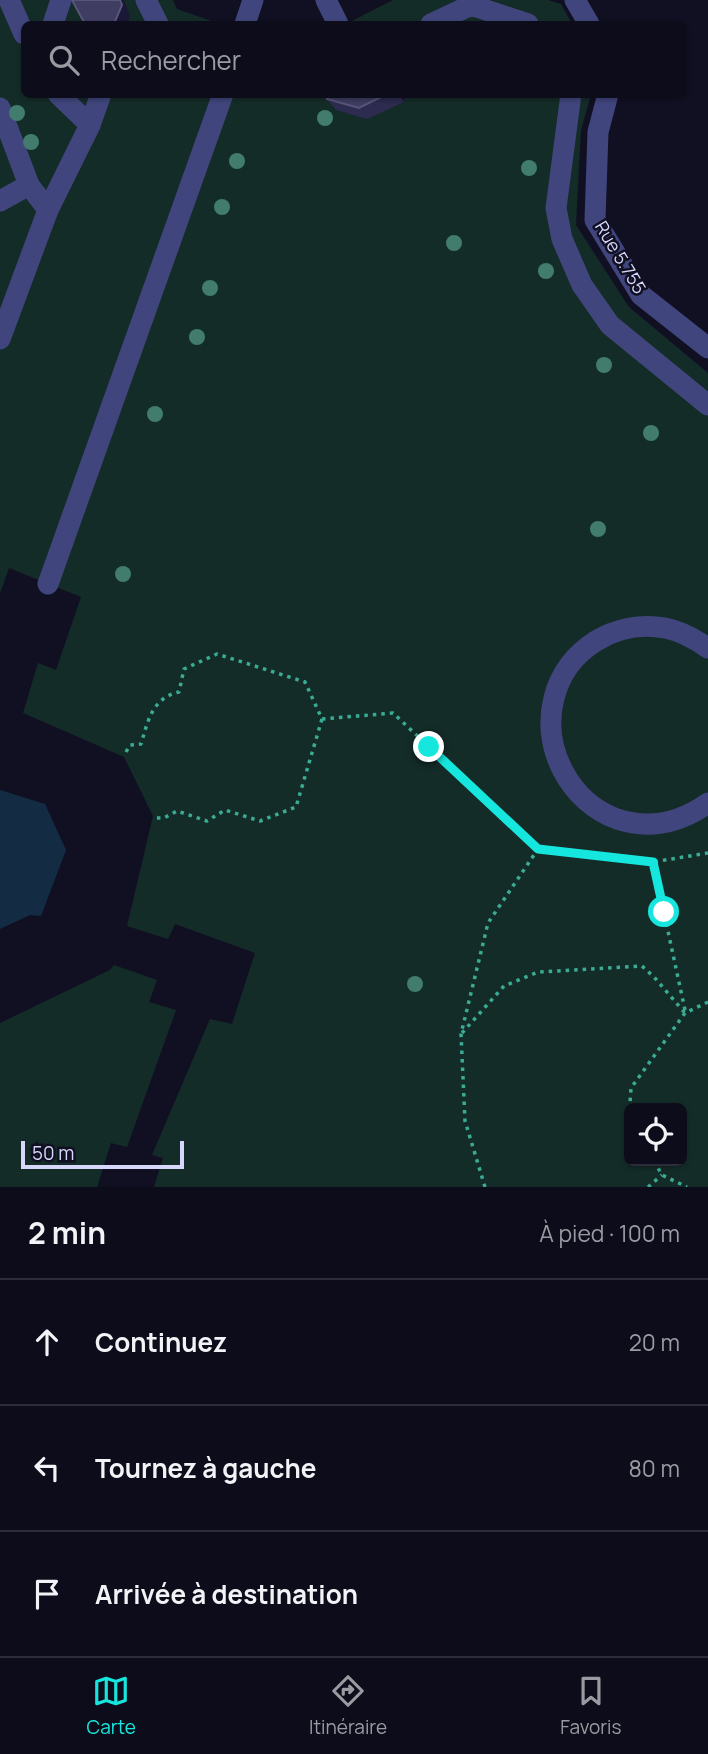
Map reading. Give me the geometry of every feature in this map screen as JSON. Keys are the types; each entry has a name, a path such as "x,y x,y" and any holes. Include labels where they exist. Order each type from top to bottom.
{"lane":[{"path":"9,0 21,27"},
{"path":"54,21 61,0"},
{"path":"246,21 253,0"},
{"path":"326,0 336,21"},
{"path":"576,0 587,21"},
{"path":"437,21 474,6 519,21"},
{"path":"62,98 90,125"},
{"path":"0,339 48,210 100,98"},
{"path":"48,584 222,98"},
{"path":"570,98 556,208 562,239 582,285 610,325 708,405"},
{"name":"Rue 5.755","path":"607,98 598,132 595,220 641,295 708,348"},
{"path":"0,107 29,185 48,210"},
{"path":"0,201 29,185"},
{"path":"641,295 708,329"},
{"path":"708,648 689,636 666,628 642,626 618,630 595,640 576,656 562,676 553,699 552,722 553,745 571,786 587,802 606,815 627,822 650,825 672,822 694,813 708,803"}],"path":[{"path":"126,752 130,746 141,744 152,708 171,694 179,692 184,669 217,654 305,682 322,719 296,807 260,821 225,810 207,821 177,811 164,818 156,818"},
{"path":"322,719 393,713 538,849 653,862 708,853"},
{"path":"485,1187 466,1121 461,1034 488,923 538,849"},
{"path":"653,862 685,1013"},
{"path":"461,1034 504,986 538,972 642,966 685,1013"},
{"path":"630,1103 631,1088 685,1013 708,1002"},
{"path":"657,1166 662,1175 687,1187"},
{"path":"648,1187 662,1175"}],"green space":[{"path":"0,0 173,0 177,9 211,21 21,21 21,98 590,98 581,130 576,225 629,307 708,373 708,1187 154,1187 163,1158 152,1155 210,1019 232,1024 255,953 175,924 168,939 127,926 153,816 124,757 23,713 38,663 56,670 81,597 9,568 0,593"},
{"path":"393,0 548,0 561,4 570,21 352,21"},
{"path":"114,965 157,980 149,1002 176,1010 127,1147 111,1143 97,1187 0,1187 0,1023 110,970"}],"water":[{"path":"0,790 45,804 66,850 41,916 30,915 0,929"}],"building":[{"path":"72,0 120,0 122,5 115,21 83,21"},
{"path":"327,98 379,98 359,108"}],"route":[{"path":"429,747 538,849 653,862 664,912"}]}
